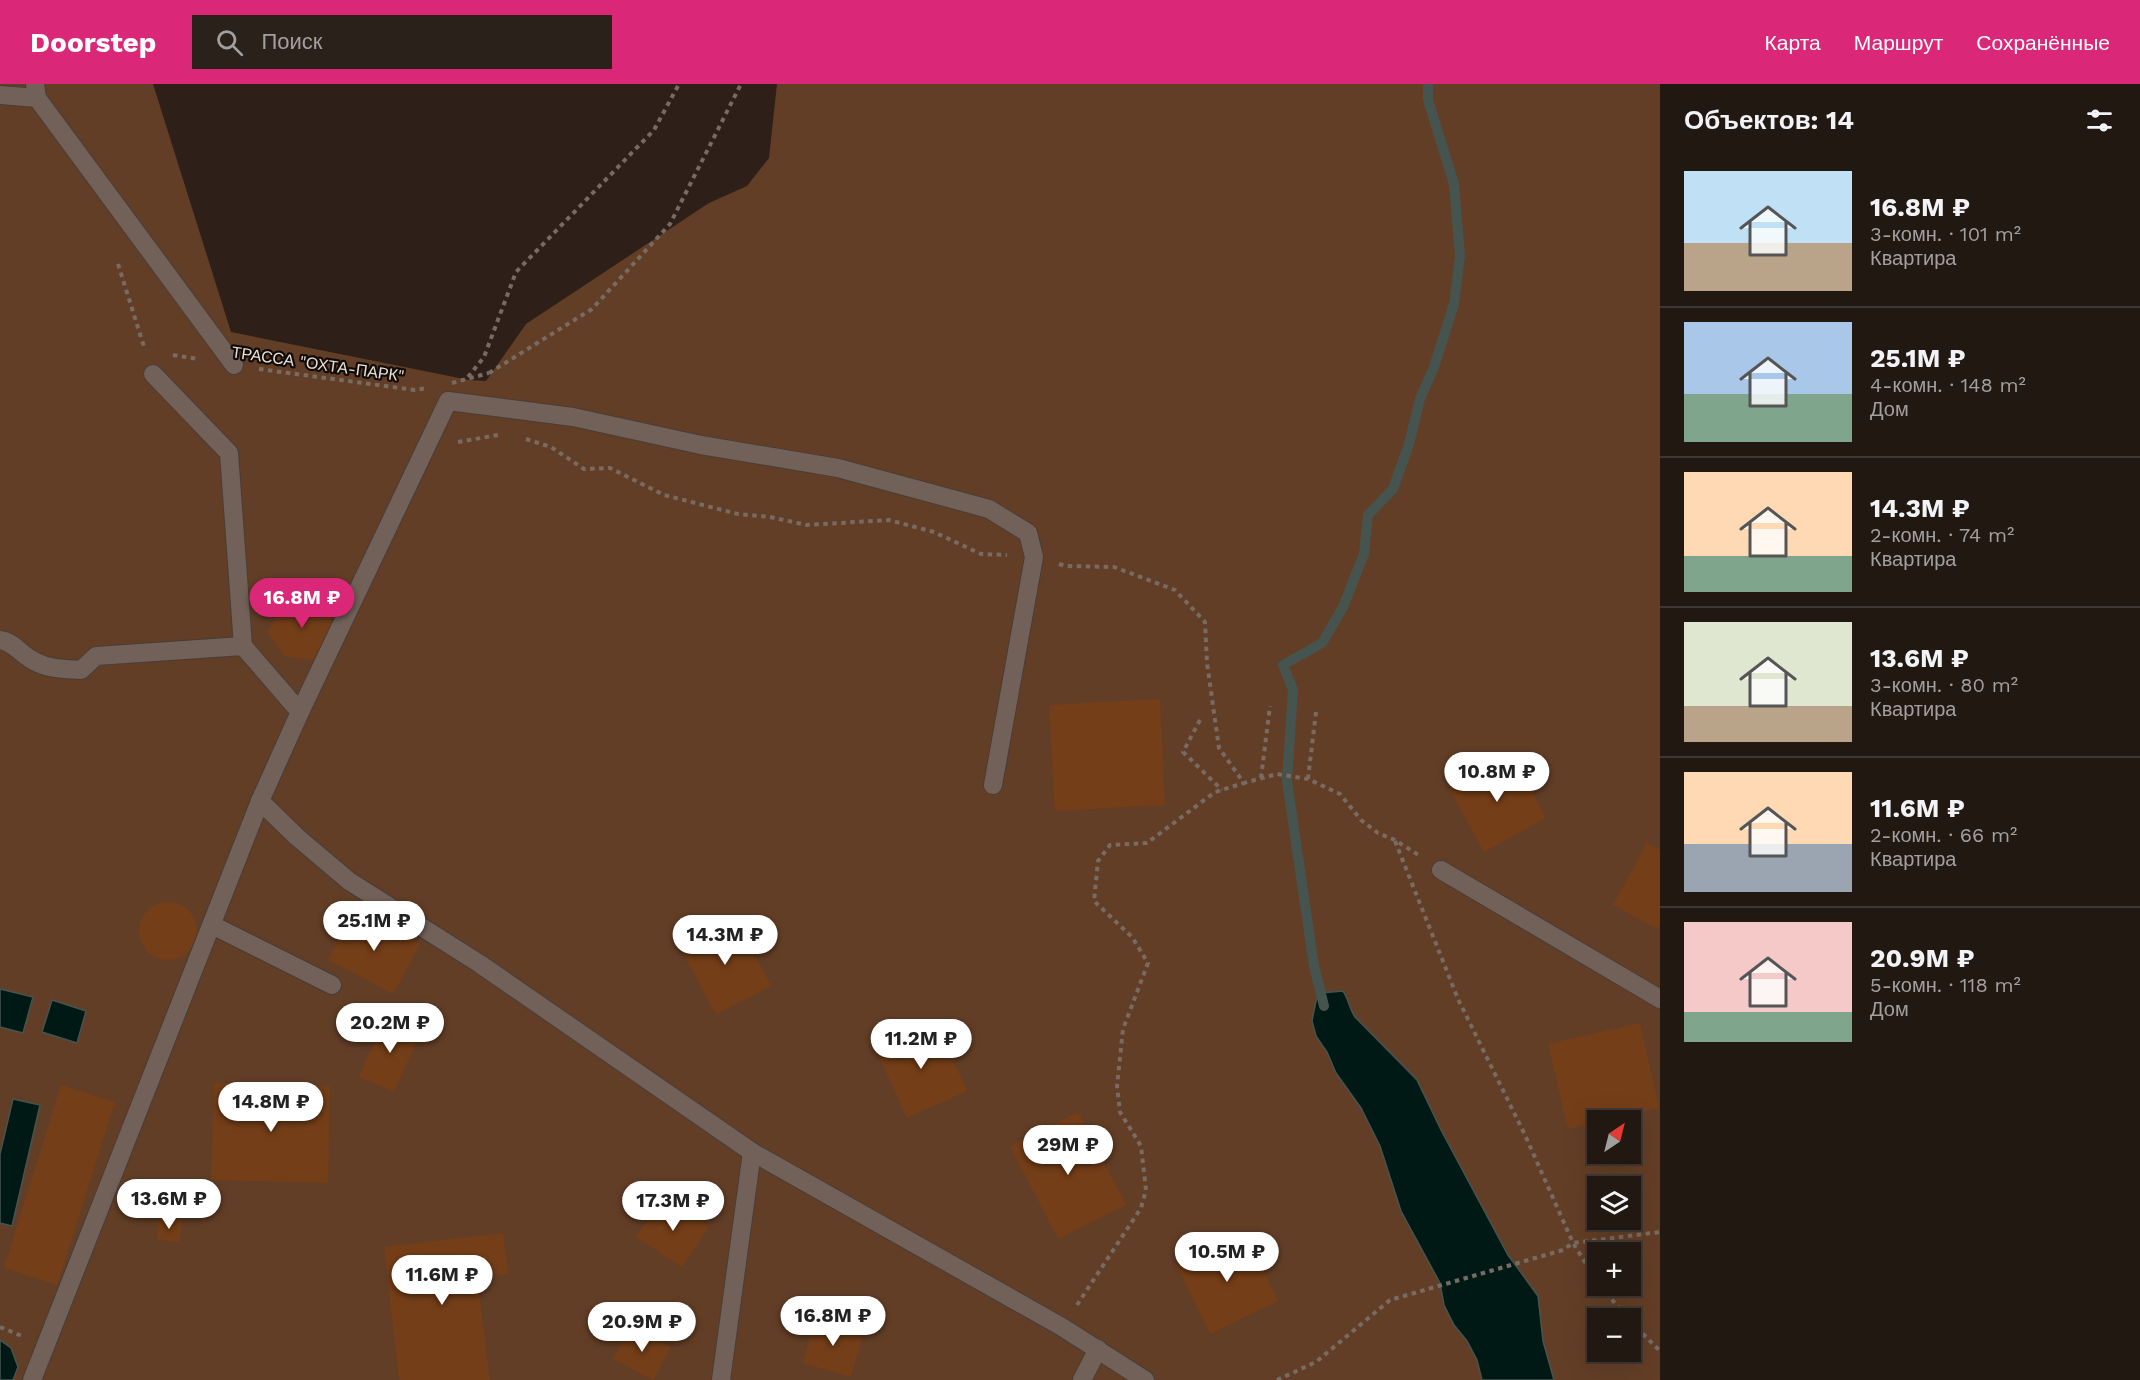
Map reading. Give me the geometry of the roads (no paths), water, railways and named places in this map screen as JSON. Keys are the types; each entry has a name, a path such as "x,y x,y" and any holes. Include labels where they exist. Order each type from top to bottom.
{"lane":[{"path":"0,95 36,91 234,365"},
{"path":"153,374 229,453 243,646 300,711"},
{"path":"33,1380 260,801 300,711 428,447 448,390 701,445 838,468 989,509 1028,533 1034,557 993,785"},
{"path":"0,640 9,642 29,659 52,669 81,670 96,656 243,646"},
{"path":"260,801 297,837 350,881 480,964 752,1152 1062,1327 1145,1380"},
{"path":"1441,870 1660,999"},
{"path":"212,925 332,985"},
{"path":"721,1380 752,1152"},
{"path":"1082,1380 1098,1349"}],"water":[{"path":"0,989 33,997 23,1033 0,1027"},
{"path":"1343,991 1355,1017 1417,1080 1508,1255 1538,1296 1543,1341 1554,1380 1482,1380 1477,1360 1467,1341 1454,1325 1444,1305 1440,1283 1401,1211 1380,1146 1361,1108 1336,1073 1327,1052 1316,1036 1312,1021 1320,993"},
{"path":"52,1000 86,1011 77,1043 42,1032"},
{"path":"13,1099 40,1105 12,1226 0,1223 0,1154"},
{"path":"0,1340 11,1348 18,1367 13,1380 0,1380"}],"waterway":[{"path":"1324,1006 1314,966 1287,781 1293,690 1283,665 1322,643 1343,607 1364,554 1368,515 1393,489 1409,444 1420,399 1434,367 1454,304 1460,256 1454,184 1428,100 1428,84"}]}
